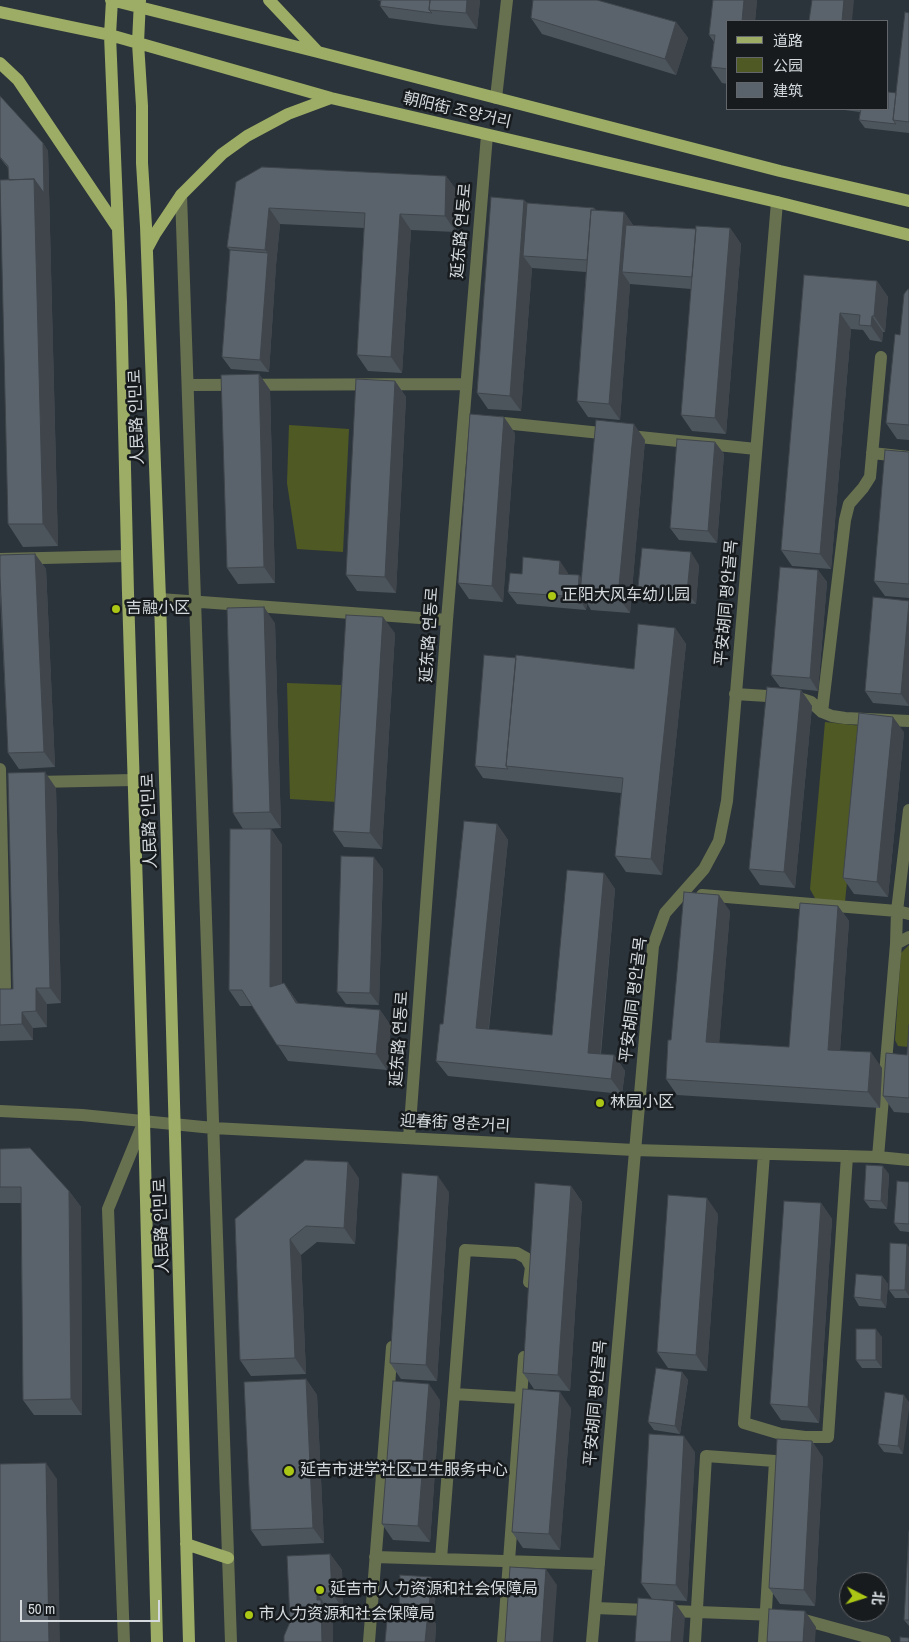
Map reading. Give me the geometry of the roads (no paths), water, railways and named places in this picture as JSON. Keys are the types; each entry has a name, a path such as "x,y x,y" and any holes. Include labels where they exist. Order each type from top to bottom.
{"main road":[{"name":"朝阳街 조양거리","path":"111,0 140,4 318,52 780,171 909,201"},
{"name":"人民路 인민로","path":"111,0 110,35 121,302 157,1642"},
{"path":"270,0 318,52"},
{"name":"人民路 인민로","path":"140,4 138,43 142,106 142,163 160,600 189,1642"},
{"name":"朝阳街 조양거리","path":"0,12 110,35 331,98 777,202 909,235"},
{"path":"0,63 18,80 117,227"},
{"path":"147,250 154,234 181,195 222,154 247,136 288,114 331,98"},
{"path":"186,1544 228,1558"}],"street":[{"path":"496,98 507,0"},
{"name":"延东路 연동로","path":"408,1138 447,620 474,420 466,384 487,135"},
{"path":"181,195 231,1642"},
{"name":"平安胡同 평안골목","path":"592,1642 653,946 665,913 704,869 719,841 727,801 777,202"},
{"path":"822,712 845,520 849,504 870,477 881,357"},
{"path":"188,385 466,384"},
{"path":"474,420 756,449"},
{"path":"872,453 909,457"},
{"path":"0,559 127,556"},
{"path":"160,600 447,620"},
{"path":"735,694 799,698 811,702 822,712 832,716 909,721"},
{"path":"0,769 7,782 6,987 0,987"},
{"path":"7,782 133,780"},
{"path":"878,1157 896,944 903,912 909,810"},
{"path":"682,893 903,912"},
{"path":"896,944 909,936"},
{"name":"迎春街 영춘거리","path":"0,1111 82,1115 213,1128 634,1150 878,1157 909,1160"},
{"path":"124,1642 108,1209 144,1121"},
{"path":"764,1154 744,1423 781,1434 805,1437 828,1437 847,1156"},
{"path":"441,1559 465,1250 518,1253 526,1258 530,1267 528,1295"},
{"path":"369,1642 393,1331"},
{"path":"503,1642 525,1342"},
{"path":"454,1394 521,1398"},
{"path":"695,1642 706,1456 776,1461 764,1642"},
{"path":"375,1556 599,1564"},
{"path":"595,1608 766,1614 792,1617 885,1642"}],"place":[{"name":"正阳大风车幼儿园","path":"552,596"},
{"name":"吉融小区","path":"116,609"},
{"name":"林园小区","path":"600,1103"},
{"name":"延吉市进学社区卫生服务中心","path":"289,1471"},
{"name":"延吉市人力资源和社会保障局","path":"320,1590"},
{"name":"市人力资源和社会保障局","path":"249,1615"}]}
